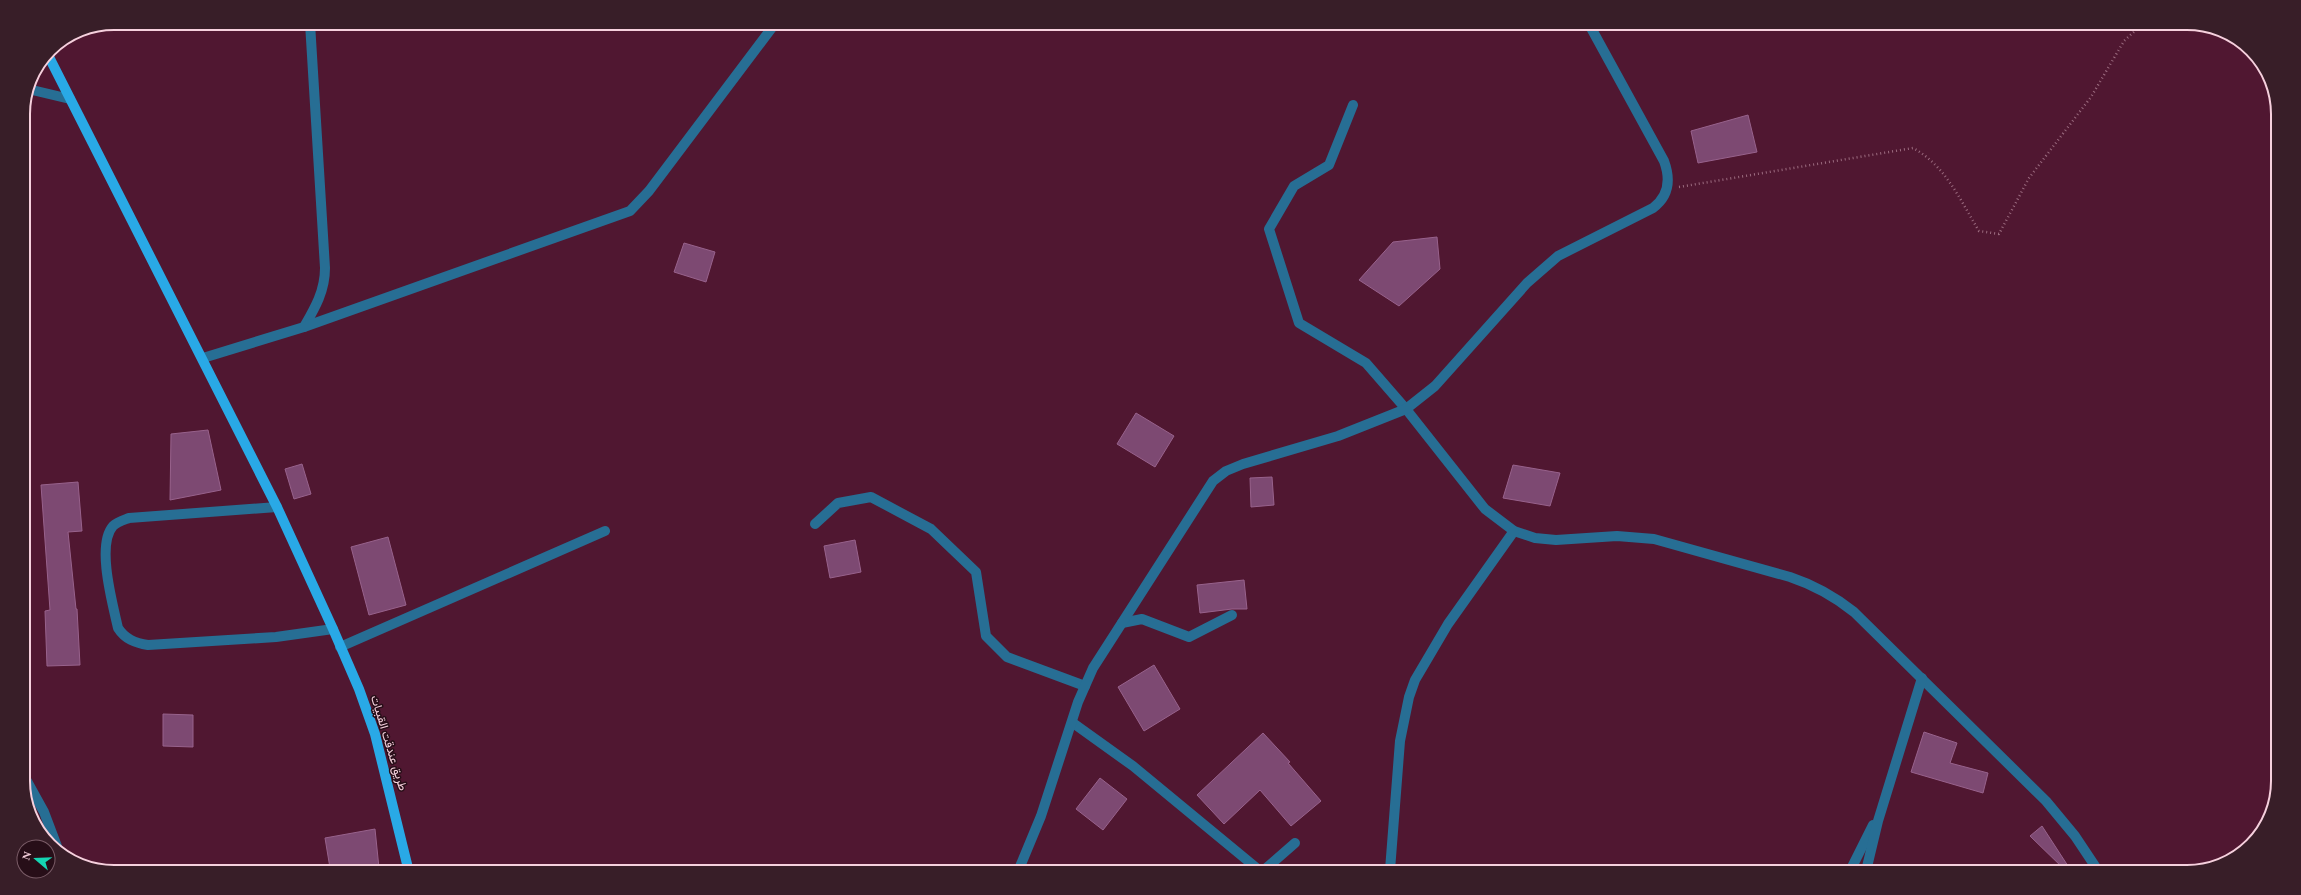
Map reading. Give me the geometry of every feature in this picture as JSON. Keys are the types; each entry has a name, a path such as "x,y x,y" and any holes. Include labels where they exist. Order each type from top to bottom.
{"main road":[{"name":"طريق عندقت القبيات","path":"50,59 277,507 333,629 359,689 375,734 407,865"}],"street":[{"path":"304,327 316,307 325,282 310,30"},
{"path":"202,358 304,327 630,212 650,191 770,30"},
{"path":"1021,865 1041,816 1085,686 1093,668 1203,494 1213,481 1226,471 1243,464 1338,436 1406,409 1435,386 1542,268 1558,256 1653,208 1661,202 1667,189 1669,173 1592,30"},
{"path":"33,90 70,99"},
{"path":"1353,105 1329,165 1294,186 1269,229 1299,322 1366,363 1406,409 1484,509 1514,531 1535,538 1556,540 1617,536 1654,539 1808,583 1840,600 1922,678 2059,815 2094,865"},
{"path":"815,524 838,503 871,497 930,529 976,572 986,636 1007,657 1085,686"},
{"path":"277,507 130,518 114,524 109,531 106,549 107,573 118,628 128,639 148,645 276,637 333,629"},
{"path":"340,647 605,531"},
{"path":"1390,865 1400,741 1404,719 1415,680 1448,624 1514,531"},
{"path":"1122,623 1142,619 1189,636 1232,615"},
{"path":"1868,865 1922,678"},
{"path":"1073,723 1133,766 1249,865"},
{"path":"30,787 44,812 55,842"},
{"path":"1853,865 1886,799"},
{"path":"1270,865 1295,843"}],"path":[{"path":"1667,189 1913,148 1928,156 1942,170 1979,231 1999,234 2029,178 2090,97 2124,41 2136,30"}],"building":[{"path":"1748,115 1757,152 1698,163 1691,131"},
{"path":"1437,237 1440,269 1399,306 1359,280 1393,242"},
{"path":"684,243 715,252 706,282 674,272"},
{"path":"1136,413 1174,436 1155,467 1117,444"},
{"path":"208,430 221,490 170,500 171,434"},
{"path":"302,464 311,494 294,499 285,469"},
{"path":"1513,465 1560,473 1550,506 1503,498"},
{"path":"1272,477 1274,505 1251,507 1250,478"},
{"path":"78,482 82,531 68,532 77,609 80,665 47,666 45,611 50,610 41,485"},
{"path":"388,537 406,605 369,615 351,547"},
{"path":"855,540 861,572 830,578 824,546"},
{"path":"1244,580 1247,609 1232,609 1200,613 1197,585"},
{"path":"1154,665 1180,709 1144,731 1118,687"},
{"path":"163,714 193,715 193,747 163,746"},
{"path":"1924,732 1957,743 1950,763 1988,773 1983,793 1911,772"},
{"path":"1263,733 1290,762 1288,763 1321,801 1291,826 1260,790 1224,824 1197,795"},
{"path":"1100,778 1127,799 1103,830 1076,809"},
{"path":"2042,826 2067,865 2060,865 2030,836"},
{"path":"375,829 379,865 330,865 325,838"}]}
